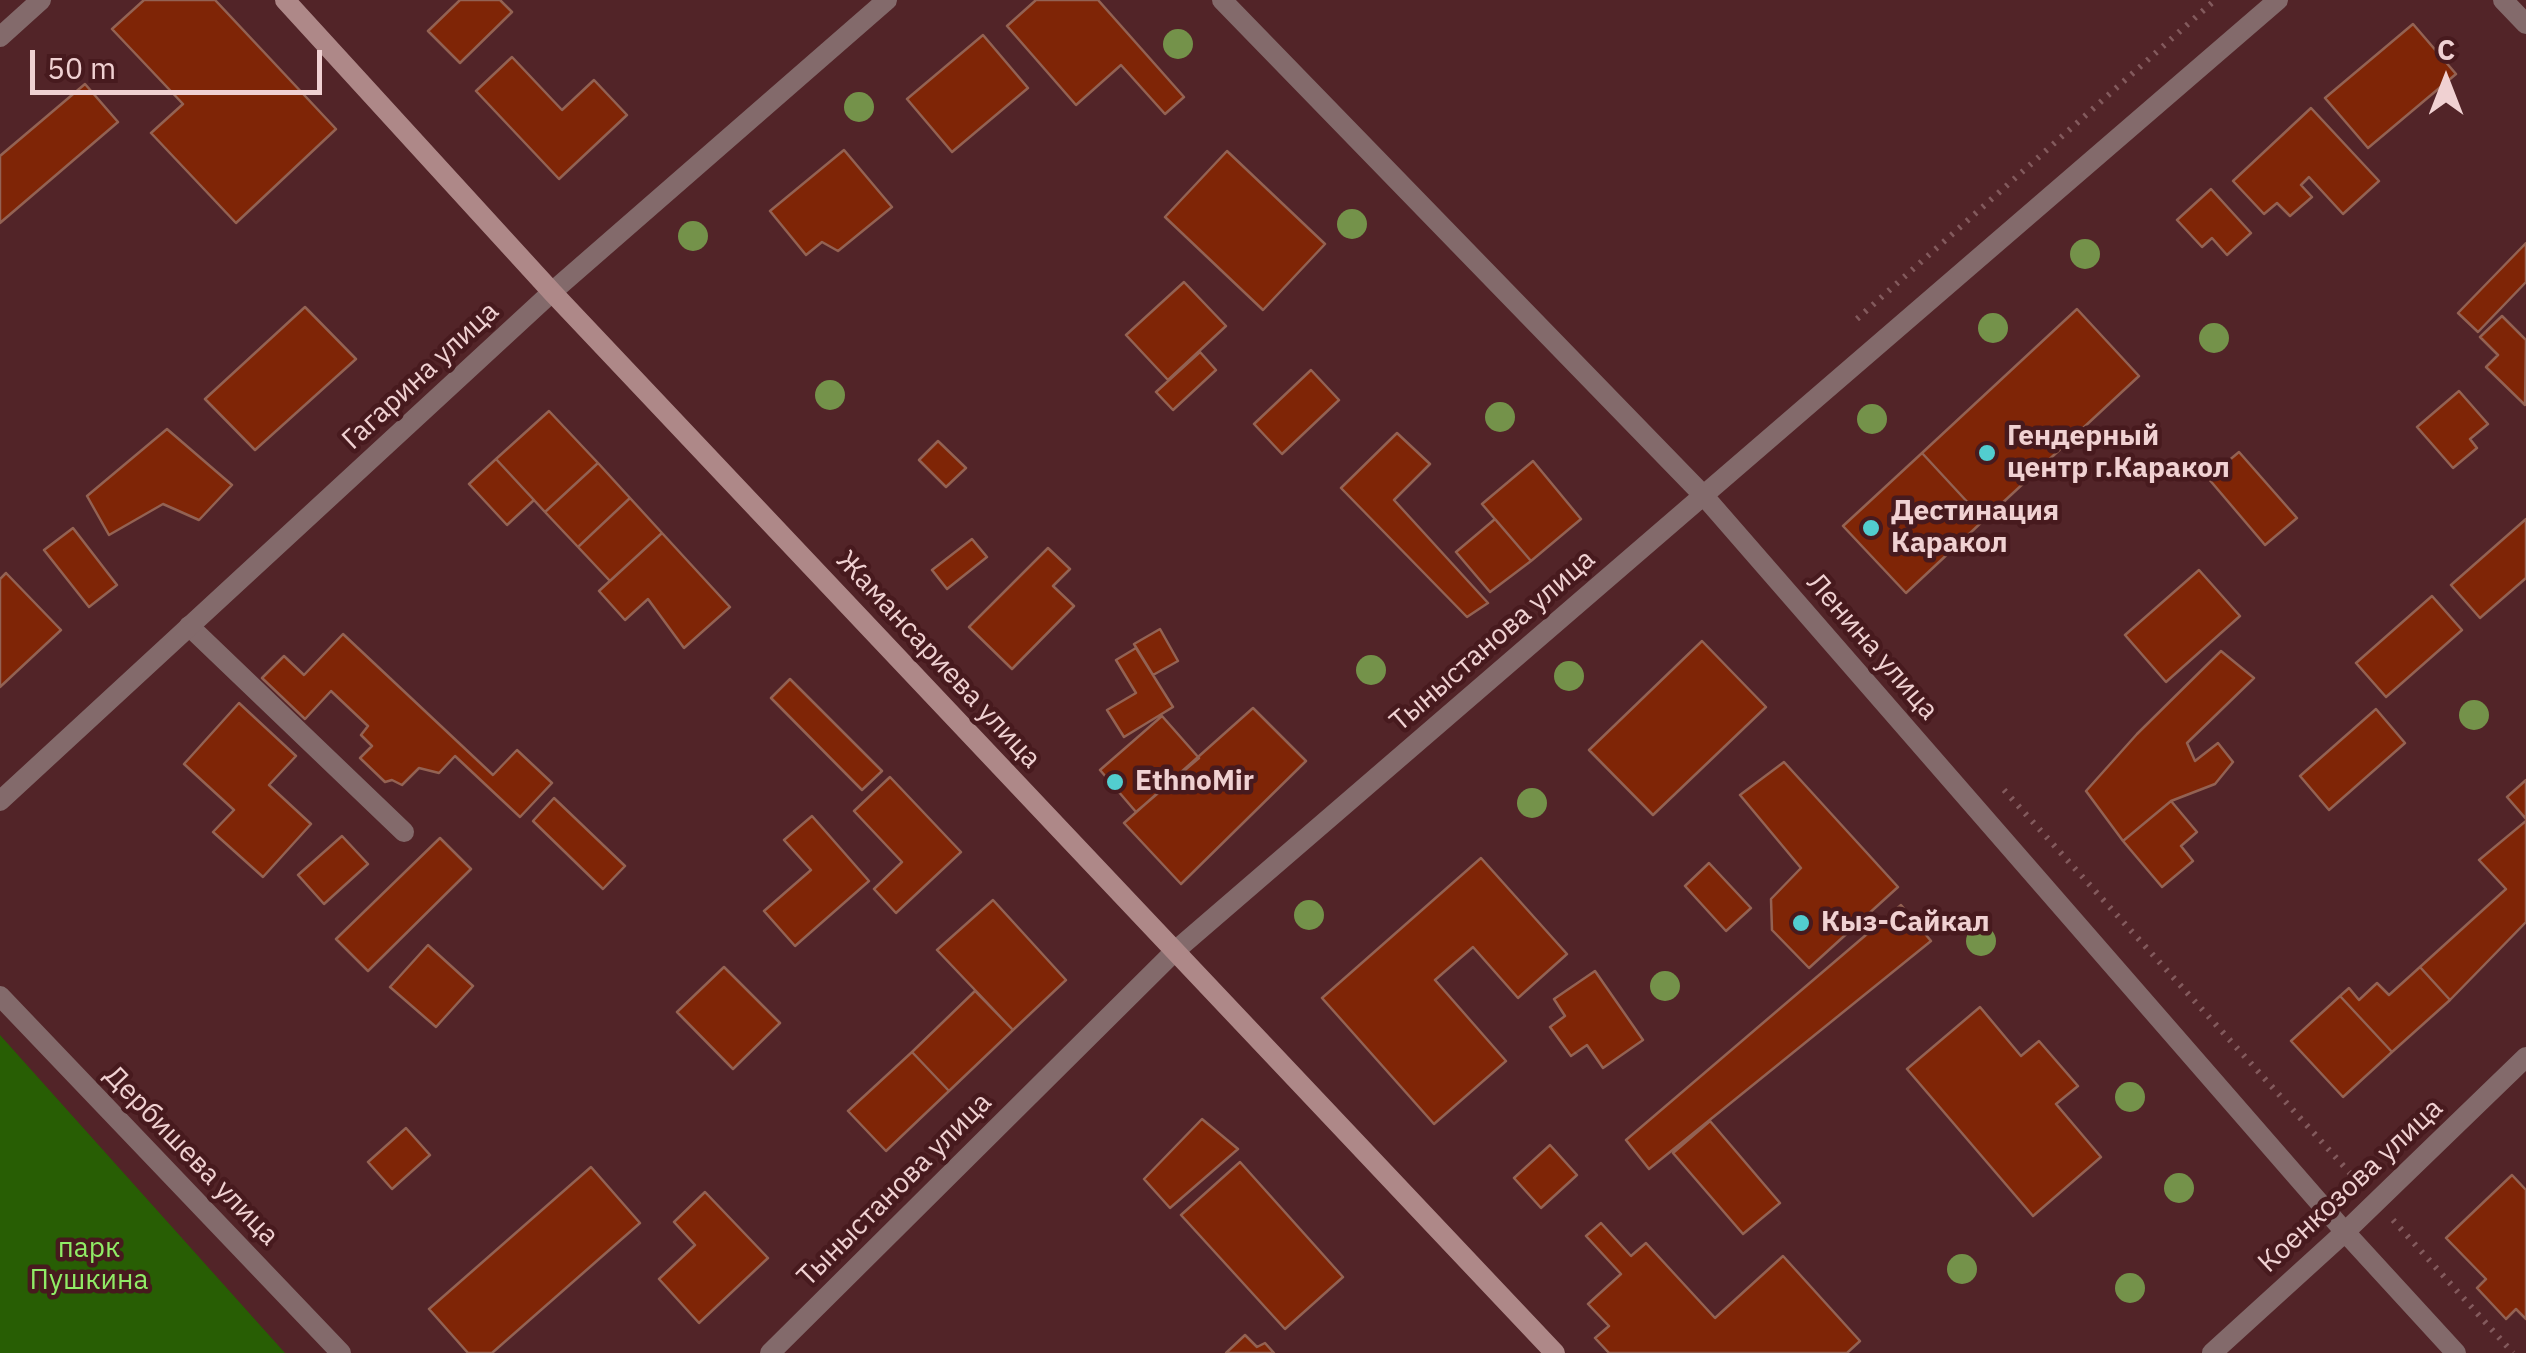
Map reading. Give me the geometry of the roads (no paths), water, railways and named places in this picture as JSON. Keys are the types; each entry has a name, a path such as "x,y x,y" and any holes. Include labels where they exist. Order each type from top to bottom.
{"main road":[{"name":"Жамансариева улица","path":"285,0 552,292 1555,1353"}],"street":[{"path":"0,38 41,0"},
{"name":"Гагарина улица","path":"0,801 552,292 888,0"},
{"name":"Ленина улица","path":"1222,0 1704,496 2345,1232 2456,1353"},
{"name":"Тыныстанова улица","path":"770,1353 1175,951 2278,0"},
{"path":"2503,0 2526,24"},
{"path":"189,626 404,832"},
{"name":"Дербишева улица","path":"0,996 341,1353"},
{"name":"Коенкозова улица","path":"2212,1353 2526,1058"}],"place":[{"name":"Гендерный центр г.Каракол","path":"1987,453"},
{"name":"Дестинация Каракол","path":"1871,528"},
{"name":"EthnoMir","path":"1115,782"},
{"name":"Кыз-Сайкал","path":"1801,923"}],"park label":[{"name":"парк Пушкина","path":"89,1265"}]}
